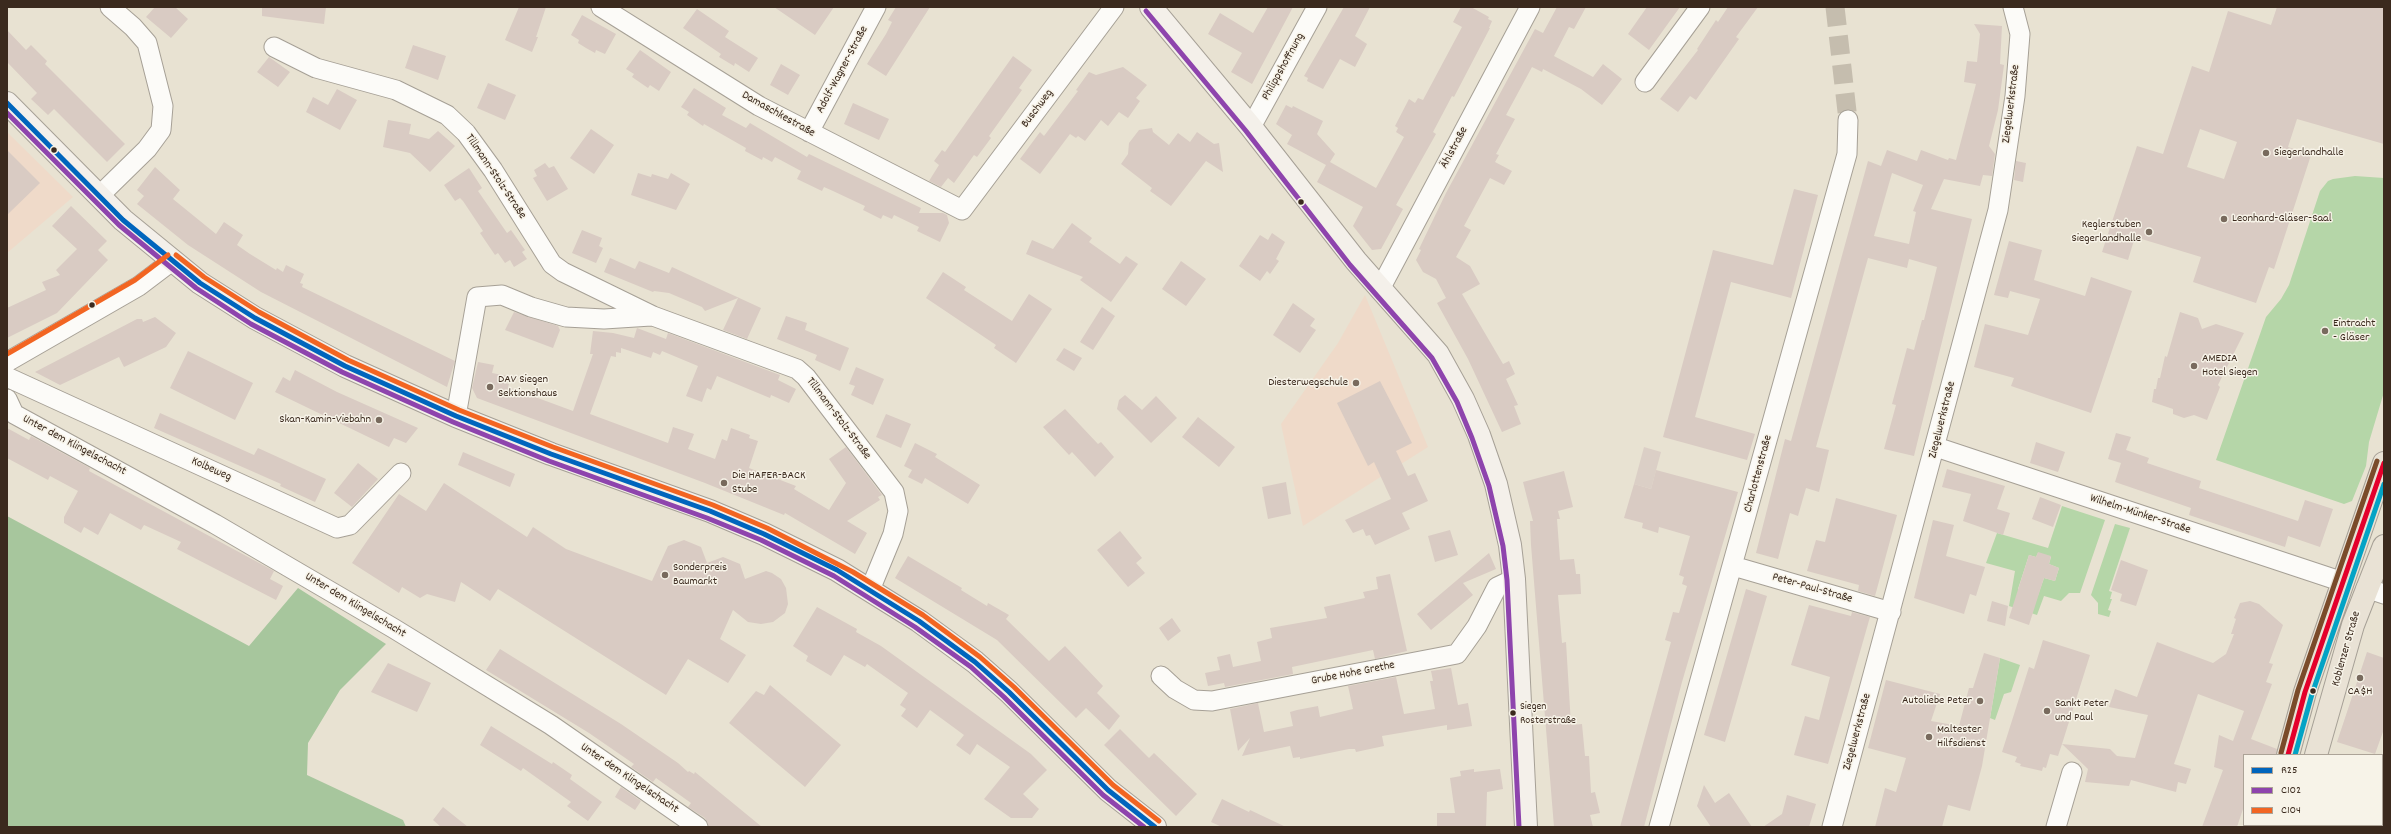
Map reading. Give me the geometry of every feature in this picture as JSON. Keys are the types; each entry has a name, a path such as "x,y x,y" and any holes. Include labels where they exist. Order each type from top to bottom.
{"main road":[{"path":"1151,7 1251,127 1380,288 1438,354 1463,399 1479,435 1496,484 1510,544 1514,579 1526,827"},
{"path":"7,103 123,220 200,283 255,318 346,366 456,416 551,454 717,514 816,559 870,590 919,621 975,662 1009,692 1108,790 1154,827"},
{"name":"Koblenzer Straße","path":"2288,754 2305,692 2384,463"},
{"name":"Koblenzer Straße","path":"2316,754 2353,625 2375,591 2384,546"},
{"path":"2344,582 2375,591"}],"street":[{"path":"99,196 152,143 161,130 163,106 147,43 133,27 110,7"},
{"name":"Damaschkestraße","path":"601,7 759,106 962,210"},
{"name":"Adolf-Wagner-Straße","path":"809,132 876,7"},
{"name":"Buschweg","path":"962,210 1114,7"},
{"name":"Philippshoffnung","path":"1251,127 1317,7"},
{"name":"Ählstraße","path":"1380,288 1530,7"},
{"path":"1645,82 1700,7"},
{"name":"Ziegelwerkstraße","path":"1832,827 1936,447 1998,210 2015,96 2020,34 2013,7"},
{"name":"Tillmann-Stolz-Straße","path":"274,47 316,68 396,90 447,115 466,133 493,170 552,264 564,272 653,316 797,369 822,396 894,492 898,511 894,534 870,590"},
{"name":"Charlottenstraße","path":"1659,827 1847,154 1848,120"},
{"path":"7,362 139,286 172,261"},
{"name":"Tillmann-Stolz-Straße","path":"456,416 477,297 502,295 531,307 566,317 604,319 653,316"},
{"name":"Kolbeweg","path":"7,377 337,528 350,526 401,473"},
{"name":"Unter dem Klingelschacht","path":"7,399 14,414 214,524 394,628 545,721 698,827"},
{"name":"Wilhelm-Münker-Straße","path":"1936,447 2344,582"},
{"name":"Peter-Paul-Straße","path":"1733,566 1891,612"},
{"name":"Grube Hohe Grethe","path":"1161,676 1175,689 1194,700 1212,701 1457,654 1477,626 1497,587 1514,579"},
{"path":"2056,827 2072,772"}],"shaded area":[{"path":"7,132 73,197 7,253"},
{"name":"Diesterwegschule","path":"1365,295 1428,447 1303,526 1281,424 1338,343"},
{"path":"1644,447 1661,452 1651,489 1634,484"}],"green space":[{"path":"2355,176 2384,178 2384,392 2369,442 2366,466 2352,501 2344,504 2216,460 2266,317 2281,299 2289,285 2320,191 2328,181"},
{"path":"2062,506 2105,520 2080,593 2069,593 2061,601 2044,596 2037,615 2009,606 2015,571 1986,563 1997,533 2048,548","holes":["2038,553 2051,557 2049,564 2059,568 2055,581 2044,578 2038,595 2018,589 2029,555 2036,557"]},
{"path":"7,516 249,646 298,588 386,644 340,690 308,743 307,775 403,820 406,827 7,827"},
{"path":"2115,524 2130,528 2109,591 2112,592 2110,599 2112,599 2108,610 2111,611 2109,617 2098,614 2098,603 2091,595"},
{"path":"2000,658 2020,665 2011,692 2004,694 1995,720 1990,718"}],"building":[{"path":"155,7 175,7 188,19 171,38 146,17"},
{"path":"262,7 326,7 324,24 262,16"},
{"path":"519,7 546,7 536,37 538,37 532,52 505,40"},
{"path":"774,7 834,7 815,35"},
{"path":"896,7 930,7 886,76 867,64 886,34 892,22 888,20"},
{"path":"1268,7 1293,7 1252,84 1231,72 1242,53 1208,34 1220,13 1253,33"},
{"path":"1344,7 1370,7 1355,36 1367,44 1355,67 1340,59 1323,89 1307,81 1308,78 1304,76"},
{"path":"1461,7 1471,7 1489,17 1488,19 1492,21 1490,28 1454,97 1452,96 1433,132 1436,134 1396,205 1403,209 1381,249 1372,250 1353,226 1363,207 1317,182 1326,165 1287,144 1292,135 1276,124 1286,105 1292,108 1293,106 1323,121 1317,134 1335,154 1330,162 1376,188 1404,137 1396,132 1398,128 1395,126 1409,99 1415,103 1418,98 1423,100 1462,27 1453,22"},
{"path":"1557,7 1586,7 1574,29 1569,27 1554,56 1593,77 1603,64 1622,79 1602,105 1581,89 1543,69 1542,72 1532,67 1506,115 1515,119 1496,154 1499,155 1495,162 1512,171 1504,185 1490,178 1464,226 1471,230 1456,257 1470,266 1480,284 1462,294 1503,364 1509,361 1515,374 1506,379 1518,405 1514,406 1521,424 1502,432 1468,359 1437,303 1446,298 1436,279 1423,272 1416,260 1421,250 1419,249 1446,193 1535,29 1543,33"},
{"path":"1647,7 1680,7 1649,50 1628,34"},
{"path":"1728,7 1758,7 1736,37 1739,39 1696,100 1690,96 1678,112 1660,99 1698,50 1697,49 1716,20 1718,22"},
{"name":"Siegerlandhalle","path":"2277,7 2384,7 2384,144 2297,119 2288,147 2311,155 2274,269 2269,267 2256,303 2193,282 2201,257 2135,237 2128,260 2102,252 2137,146 2163,154 2192,66 2209,72 2228,11 2271,25","holes":["2200,129 2237,142 2224,179 2187,167"]},
{"path":"697,9 729,31 725,37 758,58 749,72 735,63 734,66 719,57 721,54 683,28"},
{"path":"582,15 616,34 605,54 596,50 595,53 586,48 578,43 579,40 571,35"},
{"path":"1974,24 2002,26 2000,64 2004,65 1998,110 1989,146 1995,154 1992,176 1983,175 1980,186 1944,179 1931,209 1972,219 1914,456 1884,449 1896,405 1892,404 1907,348 1914,350 1922,320 1924,320 1937,267 1909,259 1907,268 1868,258 1816,447 1829,450 1819,492 1806,488 1798,516 1790,513 1778,559 1756,553 1785,439 1791,441 1868,161 1881,166 1887,150 1917,161 1921,150 1948,160 1949,158 1956,160 1976,84 1964,82 1967,61 1977,62 1980,34","holes":["1892,173 1923,185 1913,211 1916,212 1909,244 1874,236"]},
{"path":"7,30 26,50 31,45 47,61 45,64 125,144 107,162 54,109 48,115 31,99 37,93 7,62"},
{"path":"413,45 446,56 438,80 405,68"},
{"path":"640,50 671,72 659,91 650,85 648,88 632,77 634,74 626,69"},
{"path":"1013,56 1032,70 1019,88 1022,90 989,136 991,138 977,157 974,155 954,183 948,178 941,187 929,181 939,165 934,161 942,150 945,152"},
{"path":"269,57 290,72 278,87 257,72"},
{"path":"781,64 800,75 788,95 770,85"},
{"path":"1123,67 1147,85 1136,98 1140,101 1128,118 1119,112 1108,126 1101,120 1085,141 1078,136 1076,138 1070,134 1040,174 1020,159 1040,132 1044,136 1078,91 1076,90 1089,72 1096,75"},
{"path":"488,83 516,95 505,120 477,108"},
{"path":"694,88 726,108 722,115 746,128 750,123 807,157 809,154 921,208 919,213 943,213 947,215 949,223 940,242 917,231 919,227 894,215 892,219 883,215 881,219 863,210 865,206 824,187 822,191 797,179 801,171 775,157 772,162 763,157 762,160 745,151 746,148 704,124 703,126 687,115 689,112 681,107"},
{"path":"337,89 357,100 340,130 306,112 313,97 328,105"},
{"path":"853,103 889,119 879,140 844,124"},
{"path":"388,120 411,124 409,134 429,139 438,131 455,146 430,172 410,153 383,147"},
{"path":"1152,128 1153,132 1169,145 1178,133 1190,142 1197,132 1214,144 1219,143 1223,172 1206,161 1171,206 1150,191 1152,188 1121,164 1128,154 1129,143 1139,130"},
{"path":"591,129 614,145 594,174 570,158"},
{"path":"7,150 40,183 7,215"},
{"path":"2016,161 2026,163 2023,182 2014,180"},
{"path":"545,163 549,168 554,166 568,189 547,201 533,178 537,176 534,170"},
{"path":"155,167 180,190 173,199 216,234 224,222 243,235 237,245 250,254 276,270 277,268 283,272 286,265 304,274 300,283 303,284 302,287 455,361 447,387 261,292 188,245 137,204 144,196 137,190"},
{"path":"469,168 482,188 478,191 507,233 511,230 525,250 522,252 527,259 514,267 510,260 505,263 498,253 495,255 480,233 483,231 463,201 460,198 455,201 444,185"},
{"path":"638,173 651,177 652,174 668,179 671,173 690,184 676,210 631,195"},
{"path":"1794,189 1818,195 1791,298 1731,282 1695,417 1755,434 1747,460 1663,437 1713,250 1773,265"},
{"path":"71,206 107,241 98,250 108,260 57,313 7,338 7,308 46,290 42,282 60,275 56,270 77,249 52,226"},
{"path":"1072,223 1092,238 1089,242 1120,264 1126,256 1138,264 1111,302 1080,280 1083,277 1026,254 1032,240 1053,249"},
{"path":"582,230 602,238 599,246 603,248 596,263 572,253"},
{"path":"1272,233 1285,242 1276,259 1279,261 1270,274 1267,271 1260,281 1239,266 1260,235 1268,240"},
{"path":"2009,241 2042,250 2034,280 2085,296 2091,277 2132,291 2091,413 2011,386 2014,378 1974,367 1985,324 2028,335 2040,299 2010,291 2008,298 1994,295"},
{"path":"610,258 635,269 639,261 669,273 672,267 761,308 747,339 723,330 738,298 705,311 702,307 669,293 653,292 604,272"},
{"path":"1181,261 1206,279 1186,306 1162,289"},
{"path":"943,272 966,287 964,290 1012,321 1029,294 1052,309 1016,363 994,348 996,345 926,298"},
{"path":"1293,303 1315,319 1310,326 1316,330 1300,353 1273,335"},
{"path":"1102,307 1115,316 1093,350 1080,342"},
{"path":"514,312 558,326 560,330 553,348 505,330"},
{"name":"AMEDIA Hotel Siegen","path":"2180,312 2198,318 2202,329 2216,324 2244,333 2218,385 2220,387 2207,420 2194,415 2184,418 2173,414 2173,409 2152,402 2154,389 2156,389 2158,378 2160,378 2165,356 2167,357"},
{"path":"786,316 807,323 805,330 849,348 840,371 815,360 817,355 777,339"},
{"path":"155,317 176,333 166,347 124,367 119,357 60,385 35,372 137,319 142,319 143,322"},
{"path":"637,328 666,339 668,333 780,375 778,380 796,389 789,403 771,395 770,398 717,376 711,390 707,388 702,402 686,396 698,366 662,351 660,355 653,352 651,358 621,348 621,353 616,352 616,357 611,356 590,414 668,443 673,427 694,434 688,449 715,459 722,439 727,441 731,428 750,435 749,438 758,441 749,468 796,486 794,489 829,510 846,483 829,459 846,447 882,495 878,497 880,500 847,521 867,533 855,554 785,513 784,515 705,483 477,398 472,388 478,362 494,365 492,373 508,376 505,383 509,384 508,387 573,411 593,354 590,354 593,331 613,333 634,338"},
{"path":"1064,348 1082,358 1074,371 1056,360"},
{"path":"188,351 253,383 235,420 170,388"},
{"path":"856,367 884,379 873,405 851,395 855,386 849,384"},
{"path":"295,370 337,392 418,428 406,443 394,438 389,447 275,392 283,377 290,381"},
{"path":"1380,381 1412,443 1396,451 1408,476 1415,473 1428,501 1402,513 1410,529 1375,545 1370,535 1366,536 1363,529 1353,533 1345,520 1391,499 1374,462 1368,466 1337,403"},
{"path":"1125,395 1142,410 1156,396 1177,418 1151,443 1117,409 1119,400"},
{"path":"1065,409 1098,444 1101,442 1114,457 1095,477 1072,452 1069,455 1043,427"},
{"path":"160,413 254,455 258,448 326,479 315,502 280,486 281,484 154,428"},
{"path":"886,414 911,424 901,448 876,437"},
{"path":"1198,417 1235,447 1219,467 1182,437"},
{"path":"7,428 29,440 31,436 90,468 89,471 274,571 270,579 283,586 276,600 177,549 181,542 144,525 141,530 110,513 98,535 84,527 81,533 64,523 64,517 78,491 50,476 48,480 7,458"},
{"path":"2116,433 2131,437 2126,450 2149,458 2147,463 2201,481 2199,488 2298,521 2305,500 2333,509 2320,547 2288,536 2285,547 2189,515 2191,508 2115,482 2121,463 2108,459"},
{"path":"2036,442 2065,452 2058,472 2030,463"},
{"path":"915,443 937,454 935,457 980,485 968,504 925,478 922,484 908,477 912,470 904,466"},
{"path":"463,452 515,474 510,487 458,465"},
{"path":"358,463 378,479 352,507 334,493"},
{"path":"1947,469 2005,486 1997,509 2010,513 2003,535 1963,521 1971,494 1942,487"},
{"path":"1656,470 1738,492 1682,682 1644,827 1620,827 1671,642 1665,640 1673,612 1679,613 1687,586 1682,584 1684,577 1679,575 1690,536 1659,527 1658,533 1642,528 1643,523 1624,518 1634,484 1651,489"},
{"path":"1564,471 1573,507 1558,511 1560,519 1557,519 1560,560 1574,559 1576,574 1580,574 1581,594 1558,595 1562,643 1566,642 1571,725 1582,724 1585,756 1589,756 1591,793 1595,792 1600,813 1590,815 1593,827 1554,827 1531,545 1530,521 1533,521 1523,482"},
{"path":"1286,482 1291,514 1268,519 1262,487"},
{"path":"444,483 527,537 533,527 566,549 652,581 668,546 684,540 701,547 707,563 723,557 740,564 745,579 766,571 772,573 781,579 786,588 788,604 785,613 773,622 761,624 748,622 733,610 720,639 746,655 728,683 688,659 666,695 498,589 490,601 461,582 455,602 427,594 420,598 402,587 399,593 352,563 399,494 426,511"},
{"path":"2040,497 2061,505 2053,527 2032,519"},
{"path":"1836,498 1897,515 1875,596 1858,591 1859,585 1807,571 1816,540 1825,542"},
{"path":"1933,520 1954,525 1946,556 1985,567 1976,596 1970,594 1964,614 1914,598"},
{"path":"1450,530 1458,555 1435,562 1428,536"},
{"path":"1120,531 1142,558 1136,563 1145,573 1128,587 1097,550"},
{"path":"2038,552 2051,556 2049,564 2059,568 2055,581 2044,578 2029,625 2009,618 2029,555 2036,557"},
{"path":"1489,553 1496,569 1463,583 1473,595 1431,630 1417,614"},
{"path":"908,556 962,588 961,590 987,606 988,603 1009,615 1006,619 1049,661 1065,646 1103,686 1097,693 1120,716 1109,730 1086,708 1076,718 997,640 895,578"},
{"path":"2121,560 2148,570 2136,606 2120,601 2122,594 2111,590"},
{"path":"1390,574 1407,651 1375,659 1373,650 1292,667 1293,674 1225,687 1224,683 1208,686 1205,673 1220,670 1217,657 1230,654 1233,667 1261,661 1257,642 1272,638 1270,628 1327,618 1324,607 1365,598 1363,592 1378,589 1376,577"},
{"path":"1746,589 1767,596 1725,742 1704,735"},
{"path":"1992,601 2008,606 2005,626 1987,621"},
{"path":"2250,601 2259,604 2283,625 2269,663 2273,664 2266,682 2272,684 2251,739 2277,749 2276,754 2243,754 2243,809 2237,827 2202,827 2223,770 2214,767 2219,735 2233,741 2244,711 2198,694 2174,764 2191,769 2186,784 2178,782 2176,792 2131,780 2129,786 2085,782 2088,769 2062,744 2110,749 2117,756 2135,758 2148,715 2109,707 2115,689 2137,697 2157,642 2213,663 2226,654 2234,634 2231,634 2236,619 2234,618 2240,603"},
{"path":"1809,605 1851,616 1852,612 1870,617 1828,764 1794,755 1805,716 1819,720 1830,677 1791,665"},
{"path":"817,607 857,629 856,632 881,646 1031,754 1047,770 1023,794 1039,809 1032,818 1011,818 984,799 1010,767 977,744 970,755 956,745 964,735 930,710 917,728 901,716 906,709 900,705 908,693 867,664 865,667 844,655 831,676 806,661 808,656 793,646"},
{"path":"1172,618 1181,631 1168,641 1159,628"},
{"name":"Sankt Peter und Paul","path":"2043,640 2090,655 2058,756 2050,754 2046,768 2043,767 2042,771 2020,766 2021,764 2015,762 2017,757 2002,752 2029,667 2034,669"},
{"path":"500,649 621,724 678,763 688,772 689,771 694,774 695,772 762,827 709,827 705,818 688,807 691,803 656,778 653,782 631,767 634,764 589,733 486,670"},
{"path":"2367,652 2384,658 2384,729 2375,754 2337,742"},
{"name":"Maltester Hilfsdienst","path":"1984,653 2000,658 1982,766 1970,811 1948,805 1942,827 1875,827 1885,788 1896,792 1906,758 1868,748 1886,680 1940,694 1931,721 1959,726 1969,688 1973,688"},
{"path":"388,663 431,683 417,712 371,692"},
{"path":"1451,668 1458,705 1468,703 1472,726 1447,730 1447,725 1382,736 1384,746 1356,752 1355,749 1349,749 1300,759 1300,757 1293,758 1290,746 1242,756 1250,738 1238,751 1230,709 1258,703 1264,732 1293,726 1290,712 1297,710 1318,706 1320,717 1353,709 1348,686 1396,677 1404,714 1435,709 1430,681 1433,681 1431,671"},
{"path":"770,685 841,745 805,787 729,723 756,691 764,695"},
{"path":"491,726 552,764 553,762 572,775 570,779 602,802 588,821 567,806 571,802 523,768 521,771 480,745"},
{"path":"1120,729 1149,758 1154,753 1197,794 1176,816 1104,745"},
{"path":"1474,769 1474,772 1500,769 1503,789 1487,792 1486,827 1437,827 1437,813 1455,813 1450,778 1461,776 1460,771"},
{"path":"1704,785 1715,803 1729,793 1752,827 1711,827 1697,806"},
{"path":"621,787 641,801 635,810 615,797"},
{"path":"1787,795 1816,804 1809,827 1763,827 1782,814"},
{"path":"1222,799 1286,827 1222,827 1211,822"},
{"path":"443,807 468,827 441,827 433,820"}],"tunnel":[{"path":"1835,7 1848,120"}],"transit line":[{"name":"C102","path":"1146,11 1246,131 1350,265 1432,358 1457,402 1472,438 1489,486 1503,546 1507,580 1519,827"},
{"name":"R25","path":"7,103 123,220 200,283 255,318 345,366 456,416 551,454 710,511 764,534 837,570 919,621 975,662 1009,692 1108,790 1155,827"},
{"name":"C102","path":"7,113 119,225 196,288 251,324 342,372 453,422 549,461 707,518 761,540 834,576 915,627 971,667 1004,697 1103,795 1144,827"},
{"name":"C104","path":"7,354 135,280 168,255"},
{"name":"C104","path":"176,255 204,277 259,312 348,360 459,410 553,447 713,505 767,528 853,572 923,615 980,657 1014,687 1113,785 1159,821"},
{"path":"2281,753 2298,690 2377,461"},
{"path":"2288,754 2305,692 2384,463"},
{"path":"2295,754 2312,694 2384,484"}],"place":[{"name":"Siegerlandhalle","path":"2266,153"},
{"name":"Leonhard-Gläser-Saal","path":"2224,219"},
{"name":"Keglerstuben Siegerlandhalle","path":"2149,232"},
{"name":"Eintracht - Gläser","path":"2325,331"},
{"name":"AMEDIA Hotel Siegen","path":"2194,366"},
{"name":"Diesterwegschule","path":"1356,383"},
{"name":"DAV Siegen Sektionshaus","path":"490,387"},
{"name":"Skan-Kamin-Viebahn","path":"379,420"},
{"name":"Die HAFER-BACK Stube","path":"724,483"},
{"name":"Sonderpreis Baumarkt","path":"665,575"},
{"name":"CA$H","path":"2360,678"},
{"name":"Autoliebe Peter","path":"1980,701"},
{"name":"Sankt Peter und Paul","path":"2047,711"},
{"name":"Siegen Rosterstraße","path":"1513,713"},
{"name":"Maltester Hilfsdienst","path":"1929,737"}]}
